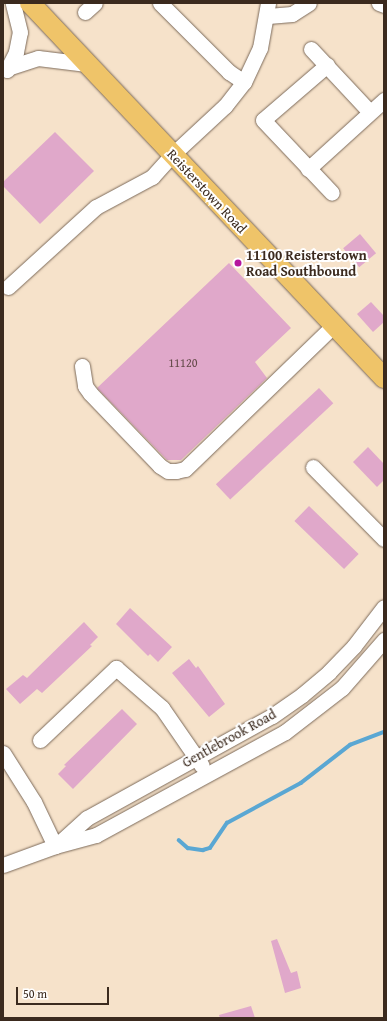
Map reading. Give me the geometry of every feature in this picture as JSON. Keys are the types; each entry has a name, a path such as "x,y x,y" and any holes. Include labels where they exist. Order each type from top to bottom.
{"main road":[{"name":"Reisterstown Road","path":"30,3 384,378"}],"street":[{"path":"6,70 20,32 13,3"},
{"path":"160,3 229,72 244,82"},
{"path":"8,287 96,207 152,177 172,155 220,111 244,82 260,48 268,9 292,14 309,3"},
{"path":"379,3 384,5"},
{"path":"311,49 370,112"},
{"path":"6,70 38,58 87,64"},
{"path":"327,65 263,120 332,193"},
{"path":"308,169 384,100"},
{"path":"82,366 85,386 90,393 160,466 168,471 176,471 186,469 334,325"},
{"path":"313,467 384,539"},
{"name":"Gentlebrook Road","path":"55,846 87,818 272,716 302,695 329,672 354,646 384,607"},
{"name":"Gentlebrook Road","path":"3,866 55,846 96,835 285,732 342,688 384,640"},
{"path":"40,740 116,668 162,708 208,775"},
{"path":"3,753 34,802 55,846"}],"building":[{"path":"55,132 94,171 40,224 3,186 3,182"},
{"path":"360,234 376,253 359,267 343,248"},
{"path":"229,263 291,328 255,362 267,378 181,460 167,460 97,388"},
{"path":"371,302 384,316 384,322 373,332 357,314"},
{"path":"319,388 333,403 230,500 216,484"},
{"path":"368,447 384,464 384,480 377,487 353,462"},
{"path":"309,506 359,554 344,569 294,521"},
{"path":"130,608 172,647 158,662 150,654 148,656 116,624"},
{"path":"84,622 98,637 90,645 92,646 42,693 37,689 20,704 6,689 23,675 27,678"},
{"path":"189,659 196,668 198,666 225,704 209,717 172,673"},
{"path":"122,709 137,724 73,789 58,774 66,766 64,765"},
{"path":"277,939 291,973 297,971 301,988 285,993 271,941"},
{"path":"251,1006 255,1018 220,1018 219,1015"}],"waterway":[{"path":"179,840 188,848 203,850 210,848 227,823 301,783 350,745 384,732"}],"place":[{"name":"11100 Reisterstown Road Southbound","path":"238,263"}]}
